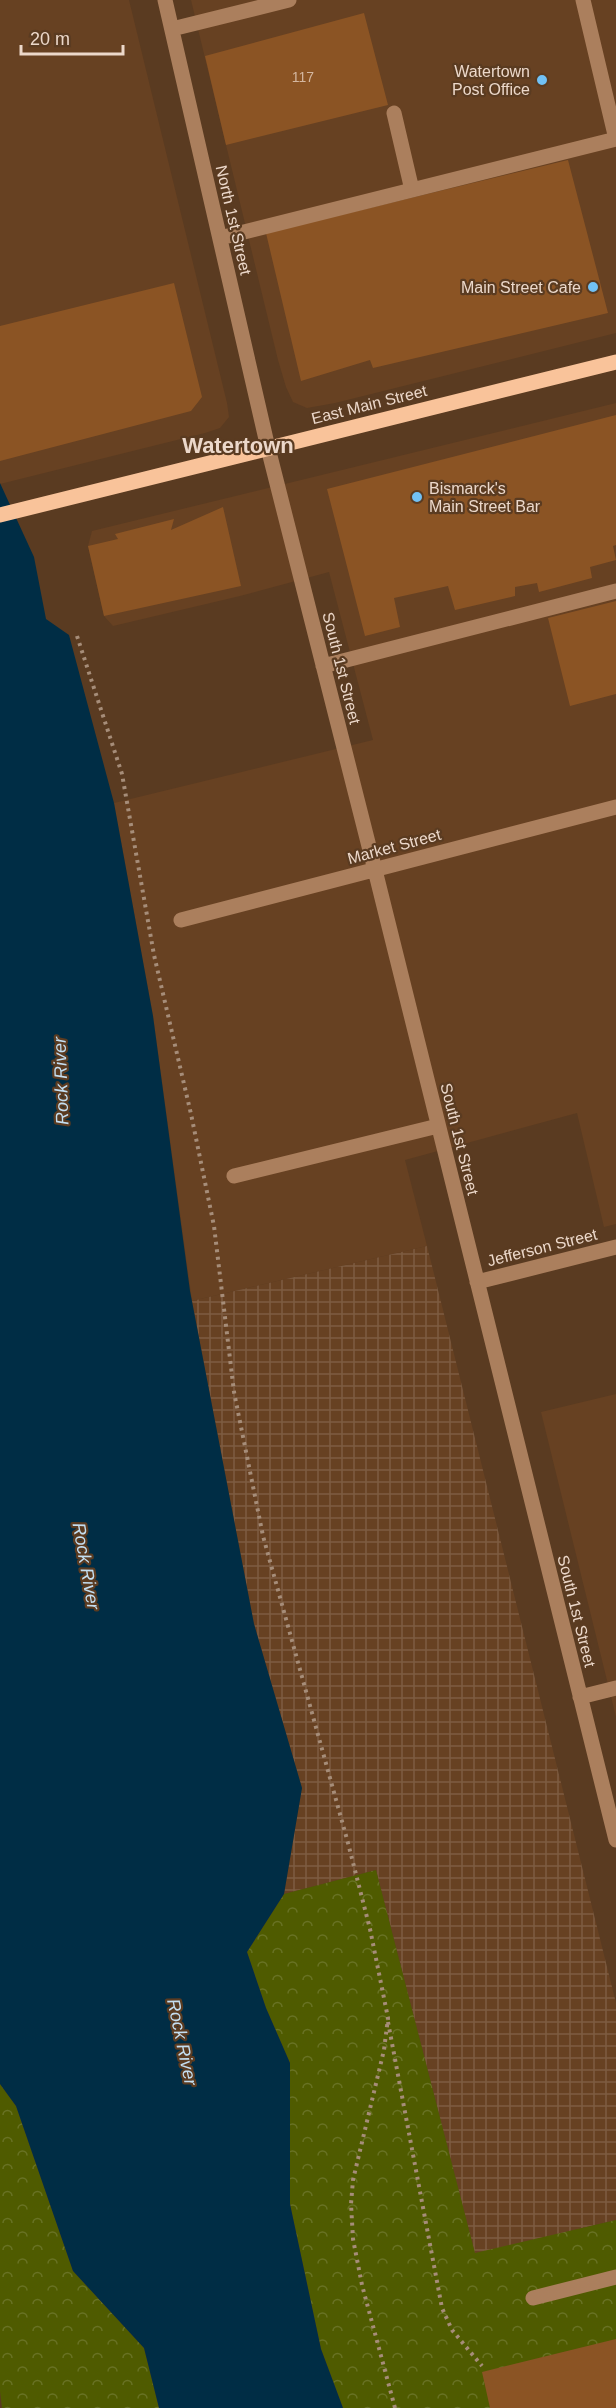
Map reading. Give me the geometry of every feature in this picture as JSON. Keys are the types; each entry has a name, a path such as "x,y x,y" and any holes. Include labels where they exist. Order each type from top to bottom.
{"main road":[{"name":"East Main Street","path":"0,515 616,362"}],"street":[{"name":"North 1st Street","path":"165,0 267,448"},
{"path":"172,29 288,0"},
{"path":"220,238 616,139 583,0"},
{"path":"394,113 412,190"},
{"name":"South 1st Street","path":"267,448 375,870 616,1840"},
{"path":"323,666 616,591"},
{"name":"Market Street","path":"181,920 616,807"},
{"path":"234,1176 438,1126"},
{"name":"Jefferson Street","path":"477,1282 616,1247"},
{"path":"580,1697 616,1688"},
{"path":"532,2298 616,2277"}],"path":[{"path":"77,636 124,785 154,955 214,1226 234,1392 263,1536 370,1929 442,2308 452,2330 482,2366"},
{"path":"388,2018 384,2050 353,2180 351,2204 353,2239 362,2286 395,2408"}],"shaded area":[{"path":"0,0 129,0 229,417 220,428 205,433 0,484"},
{"path":"191,0 616,0 616,333 335,403 307,408 293,402 278,360"},
{"path":"616,403 616,1224 604,1227 577,1113 405,1160 427,1246 192,1301 153,1016 114,803 373,740 329,572 113,626 104,616 88,546 92,531"},
{"path":"427,1246 616,2003 616,2220 475,2254 376,1870 284,1894 302,1788 254,1624 192,1301"},
{"path":"616,1394 616,1717 541,1412"}],"green space":[{"path":"376,1870 475,2253 616,2220 616,2408 343,2408 321,2349 290,2204 290,2063 266,2008 247,1952 284,1894"},
{"path":"0,2084 16,2106 73,2271 144,2348 159,2408 2,2408 0,2391"}],"water":[{"name":"Rock River","path":"0,483 34,557 46,619 69,635 114,803 153,1016 190,1291 254,1624 302,1788 284,1894 247,1952 266,2008 290,2063 290,2204 321,2349 343,2408 159,2408 144,2348 73,2271 16,2106 0,2084"}],"building":[{"path":"364,13 388,105 226,145 205,56"},
{"path":"568,160 608,313 373,368 370,360 301,381 266,233"},
{"path":"174,283 202,397 191,411 0,461 0,326"},
{"path":"616,415 616,545 613,546 616,560 590,567 592,578 539,592 537,583 515,587 515,596 455,610 448,586 394,598 400,627 365,636 327,489"},
{"path":"223,507 241,586 104,616 88,546 118,539 115,534 174,519 171,530"},
{"path":"616,601 616,694 570,706 548,618"},
{"path":"616,2339 616,2408 490,2408 482,2372"}],"place":[{"name":"Watertown Post Office","path":"542,80"},
{"name":"Main Street Cafe","path":"593,287"},
{"name":"Bismarck's Main Street Bar","path":"417,497"}],"district":[{"name":"Watertown","path":"238,445"}]}
